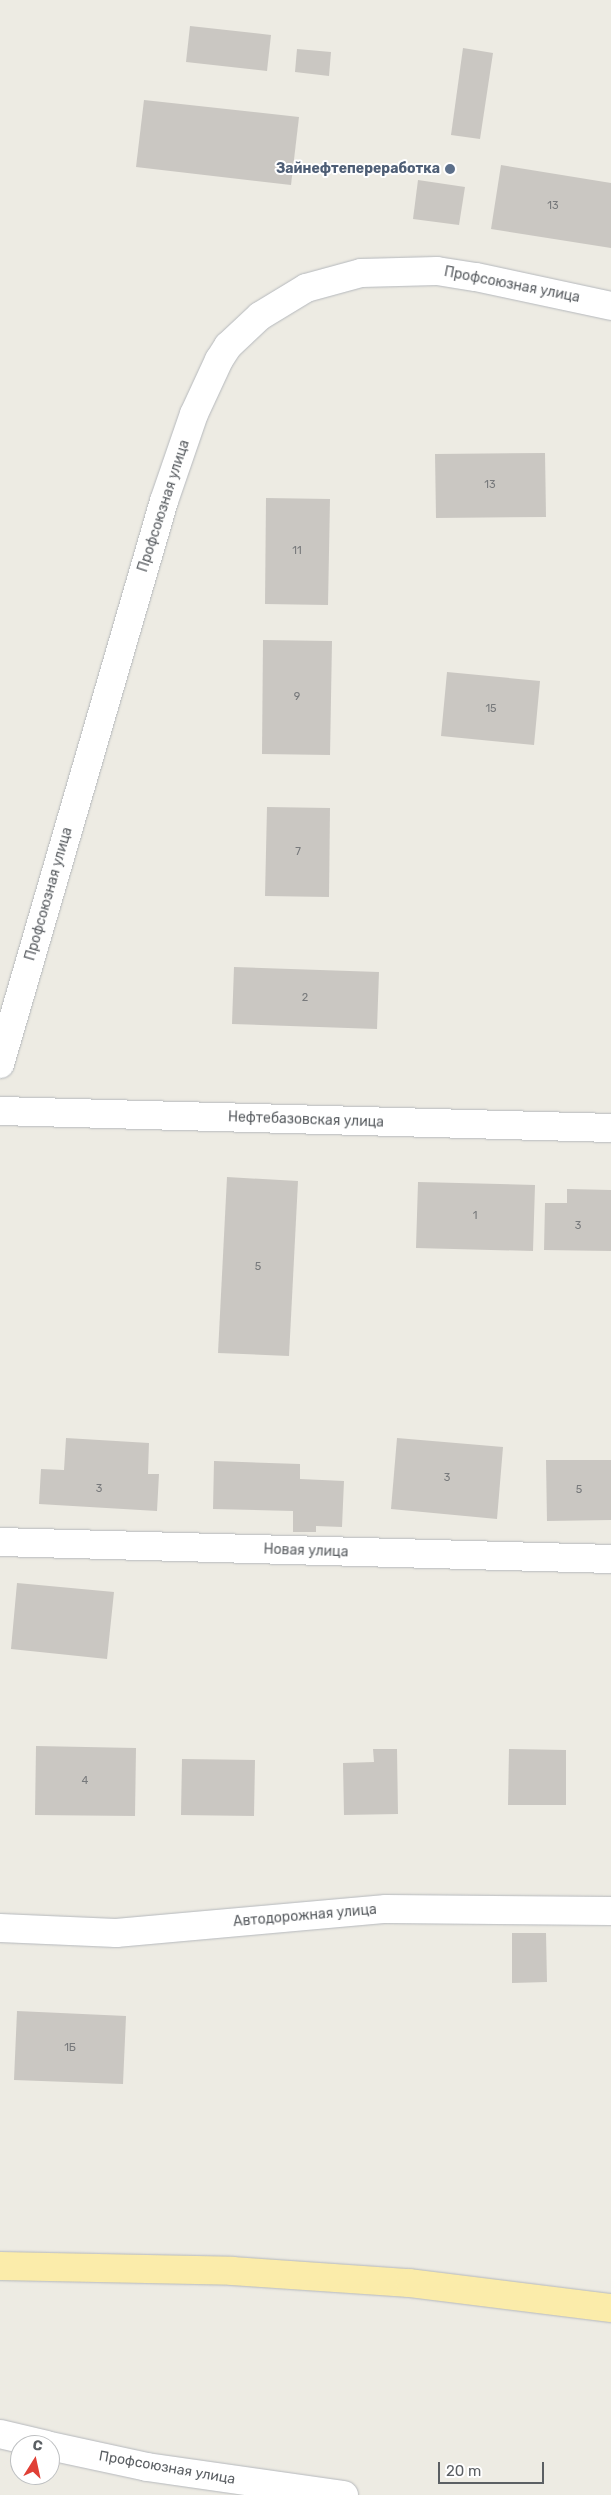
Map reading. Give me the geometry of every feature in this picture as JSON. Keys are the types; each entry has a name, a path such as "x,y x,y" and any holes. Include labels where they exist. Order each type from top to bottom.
{"main road":[{"path":"0,2266 232,2271 410,2283 611,2308"}],"street":[{"name":"Профсоюзная улица","path":"0,1064 164,501 194,414 219,360 228,346 260,316 298,293 324,283 361,273 437,271 476,277 611,306"},
{"name":"Нефтебазовская улица","path":"0,1111 611,1128"},
{"name":"Новая улица","path":"0,1542 611,1559"},
{"name":"Автодорожная улица","path":"0,1928 116,1933 386,1910 611,1911"},
{"name":"Профсоюзная улица","path":"60,2448 147,2468 344,2495"}],"building":[{"path":"190,26 271,35 267,71 186,62"},
{"path":"463,48 493,53 480,139 451,135"},
{"path":"297,49 331,52 329,76 295,72"},
{"path":"144,100 299,117 291,185 136,167"},
{"path":"501,165 611,183 611,248 491,229"},
{"path":"418,180 465,187 459,225 413,219"},
{"path":"545,453 546,517 436,518 435,454"},
{"path":"266,498 330,499 328,605 265,604"},
{"path":"263,640 332,641 330,755 262,754"},
{"path":"447,672 540,681 534,745 441,736"},
{"path":"267,807 330,808 329,897 265,896"},
{"path":"234,967 379,972 377,1029 232,1024"},
{"path":"227,1177 298,1181 289,1356 218,1353"},
{"path":"418,1182 535,1185 533,1251 416,1248"},
{"path":"567,1189 611,1190 611,1251 544,1250 545,1203 567,1203"},
{"path":"66,1438 149,1443 148,1474 159,1474 157,1511 39,1504 41,1469 64,1470"},
{"path":"397,1438 503,1447 497,1519 391,1509"},
{"path":"546,1460 611,1460 611,1520 547,1521"},
{"path":"214,1461 300,1464 300,1479 344,1481 342,1527 316,1526 316,1532 293,1532 293,1511 213,1509"},
{"path":"17,1583 114,1592 107,1659 11,1649"},
{"path":"36,1746 136,1748 135,1816 35,1815"},
{"path":"373,1749 397,1749 398,1814 344,1815 343,1763 374,1762"},
{"path":"509,1749 566,1750 566,1805 508,1805"},
{"path":"182,1759 255,1760 254,1816 181,1815"},
{"path":"512,1933 546,1933 547,1982 512,1983"},
{"path":"17,2011 126,2016 123,2084 14,2080"}],"place":[{"name":"Зайнефтепереработка","path":"450,169"}]}
